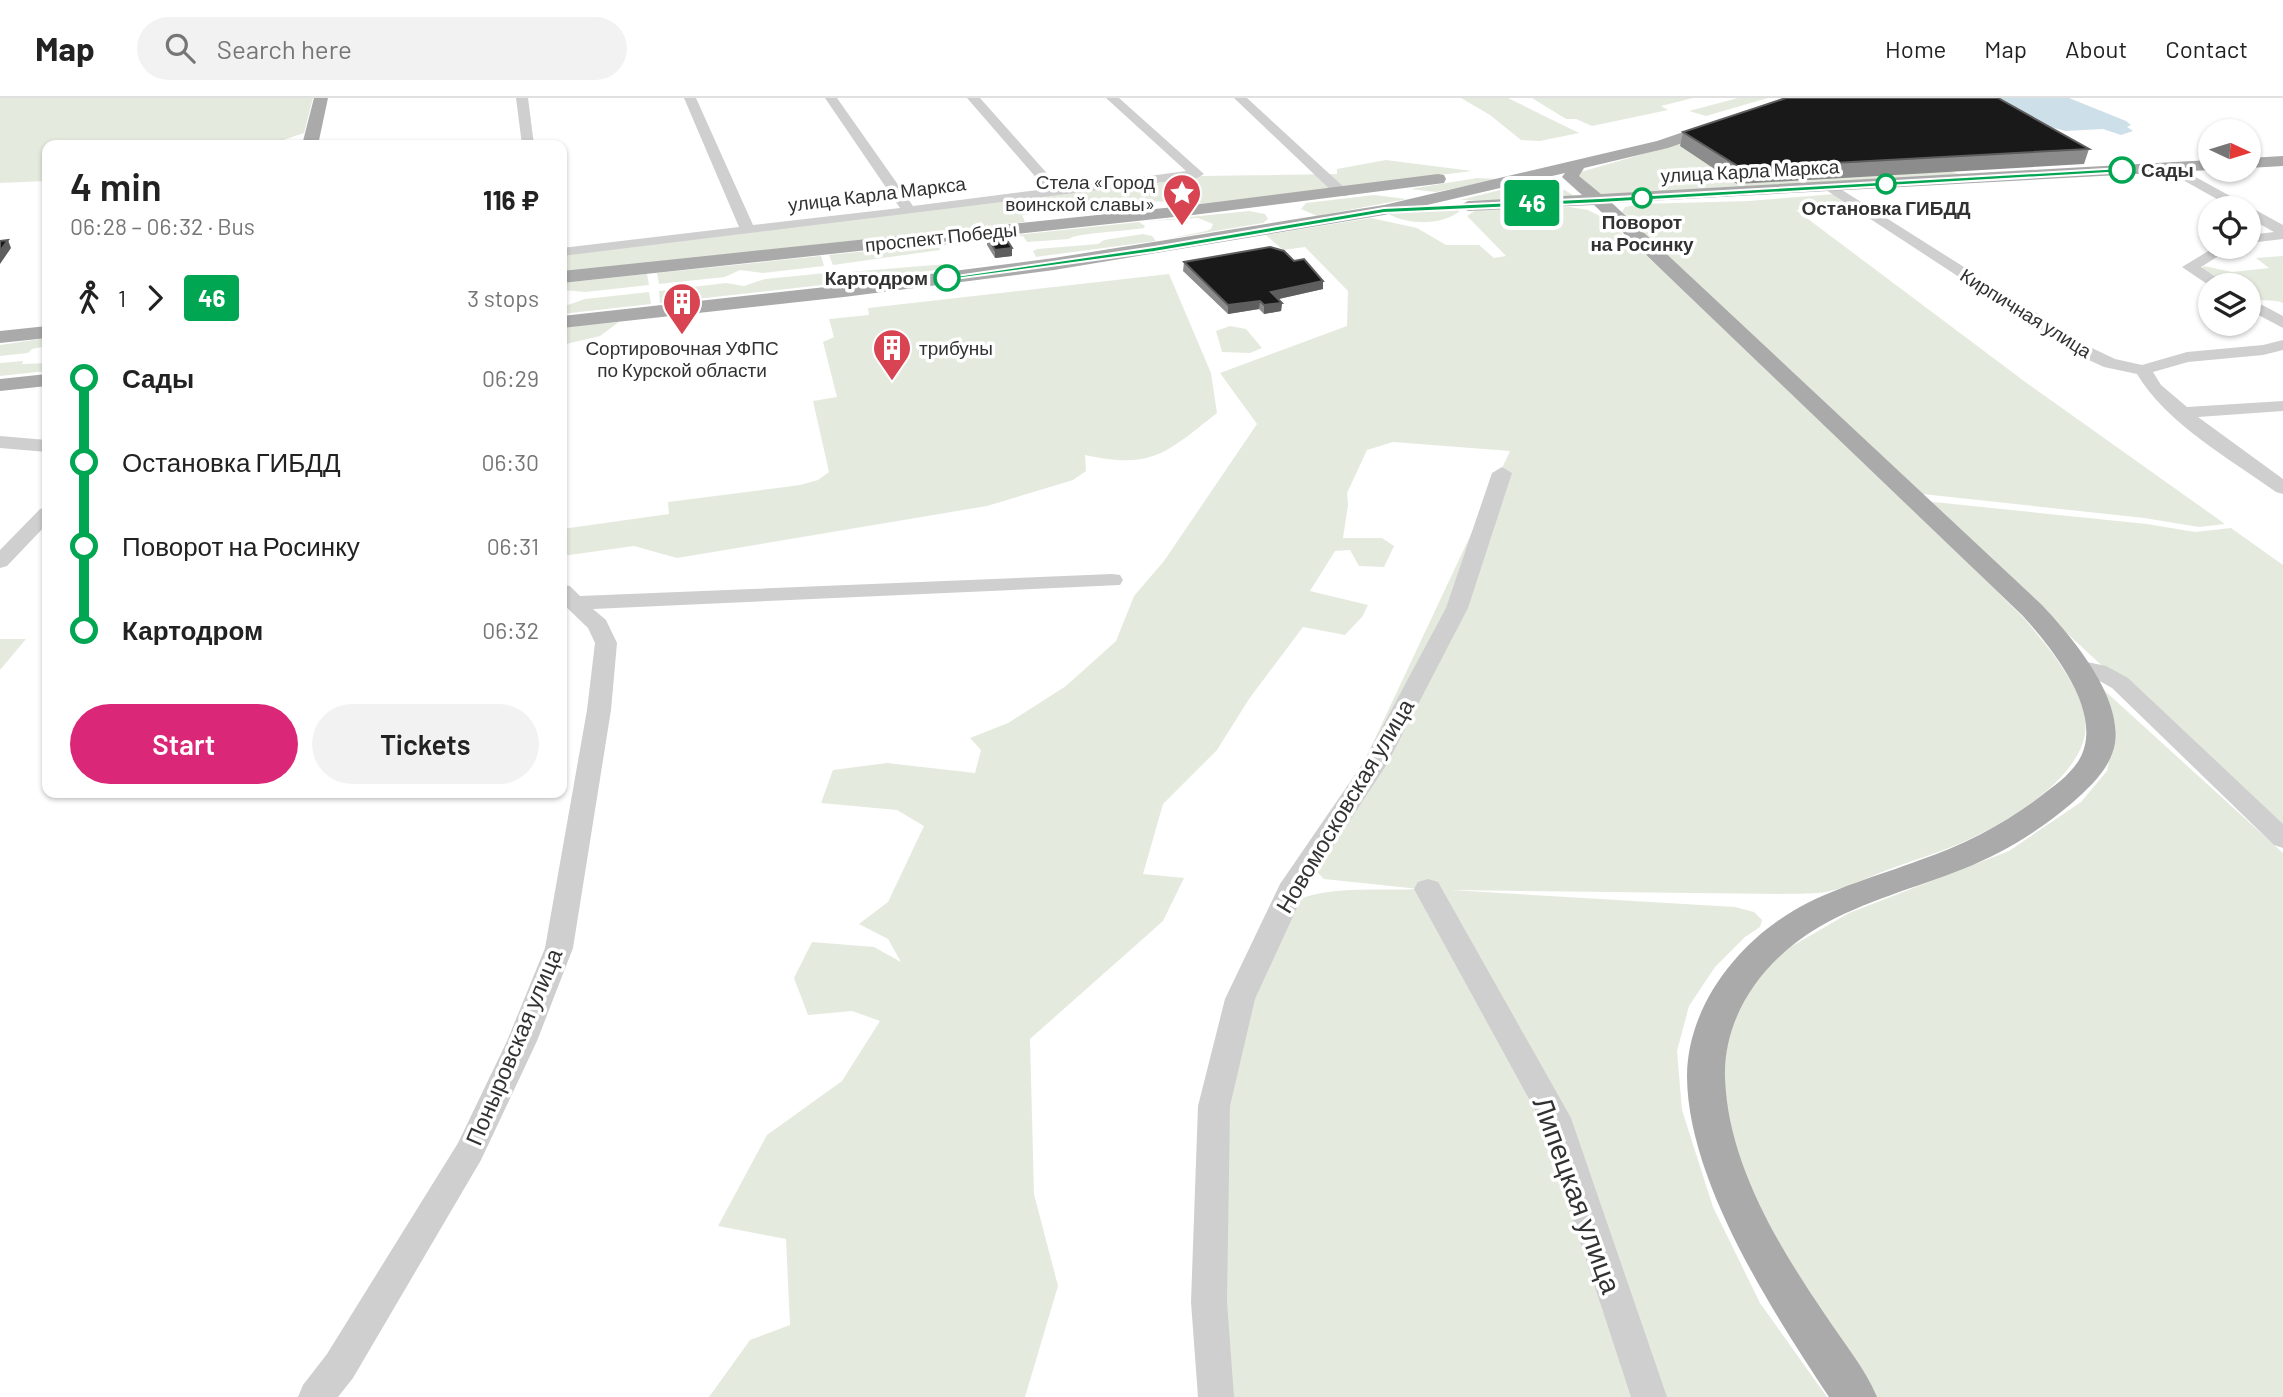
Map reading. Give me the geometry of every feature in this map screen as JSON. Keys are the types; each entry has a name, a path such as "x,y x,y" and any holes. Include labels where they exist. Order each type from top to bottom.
{"main road":[{"path":"311,140 321,98"},
{"name":"улица Карла Маркса","path":"1384,210 1662,145 1797,98"},
{"path":"1362,191 1470,175 1622,147 1719,123"},
{"path":"2261,162 2283,161"},
{"path":"1577,166 1570,177 1600,201 2024,602 2078,667 2090,692 2101,740 2091,766 2073,786 2041,812 1993,842 1829,907 1787,934 1750,964 1727,993 1712,1027 1706,1082 1714,1131 1731,1179 1758,1239 1802,1320 1856,1397"},
{"name":"улица Карла Маркса","path":"1384,210 1600,201 2198,166"},
{"path":"1470,175 1523,179 1569,188 1600,201"},
{"path":"1362,191 1384,191 1486,204"},
{"name":"проспект Победы","path":"567,276 1362,191"},
{"path":"1306,197 1294,207 1297,212 1333,218"},
{"path":"1224,206 1262,209 1276,215 1276,223 1255,232"},
{"name":"проспект Победы","path":"567,321 1029,267 1384,210"},
{"path":"0,338 38,332"},
{"path":"0,386 42,381"}],"street":[{"path":"522,98 527,140"},
{"path":"690,98 747,230"},
{"path":"831,98 909,211"},
{"path":"973,98 1057,192"},
{"name":"улица Карла Маркса","path":"567,250 1197,174 1112,98"},
{"path":"1240,98 1342,193"},
{"path":"2170,167 2222,196"},
{"name":"Кирпичная улица","path":"1831,187 2086,352 2110,363 2143,370"},
{"path":"2261,219 2283,233"},
{"path":"2261,237 2283,233"},
{"path":"2200,273 2190,267 2204,259"},
{"path":"2261,310 2283,323"},
{"path":"2283,345 2263,351 2187,358 2143,370 2154,388 2206,434 2283,488"},
{"path":"2184,413 2283,406"},
{"path":"0,442 42,446"},
{"name":"Новомосковская улица","path":"1216,1397 1209,1302 1214,1106 1240,999 1294,884 1375,764 1457,608 1502,473"},
{"path":"0,562 42,518"},
{"path":"569,597 1112,580"},
{"name":"Поныровская улица","path":"316,1397 340,1366 470,1151 522,1041 559,948 599,710 606,643 598,625 569,597"},
{"path":"2078,667 2098,671 2120,683 2283,839"},
{"name":"Липецкая улица","path":"1428,889 1555,1118 1649,1397"}],"shaded area":[{"path":"0,98 313,98 304,133 284,140 42,140 42,181 0,183"},
{"path":"1461,98 1508,98 1579,133 1540,141 1521,140 1490,115"},
{"path":"1532,98 1693,98 1661,106 1668,110 1592,126 1576,119 1566,119"},
{"path":"1738,98 1768,98 1706,116 1689,111"},
{"path":"1731,129 1932,164 1964,176 1607,197 1586,186 1577,173"},
{"path":"1386,160 1472,171 1202,205 1149,202 1147,208 1123,213 1116,205 1089,205 1022,215 1025,222 567,271 567,252 1129,184 1133,187 1200,176 1337,174 1337,169"},
{"path":"1477,178 1499,179 1436,192 1410,189"},
{"path":"1528,183 1565,190 1574,196 1547,200 1460,200"},
{"path":"1835,194 1852,206 1796,210 2028,384 2225,524 2199,527 2144,518 1922,494 1620,215 1625,207 1641,204 1748,201"},
{"path":"1374,195 1407,199 1317,216 1301,209 1306,203"},
{"path":"1570,207 1588,210 1606,219 1775,373 2024,618 2065,672 2081,703 2085,719 2085,734 2071,765 2028,806 1958,844 1838,889 1818,893 1782,894 1450,890 1735,907 1754,912 1762,920 1760,927 1745,937 1715,967 1689,1006 1677,1051 1682,1110 1713,1207 1760,1303 1827,1397 1218,1397 1233,1028 1292,902 1338,891 1419,889 1324,879 1315,870 1510,451 1393,442 1367,450 1347,493 1343,538 1382,538 1394,546 1384,567 1359,566 1350,550 1335,551 1310,591 1368,605 1362,617 1345,635 1303,627 1249,699 1217,750 1163,804 1143,874 1184,878 1163,921 1030,1039 1034,1194 1058,1286 1025,1397 709,1397 750,1340 790,1325 786,1239 718,1226 767,1135 842,1081 880,1021 852,1011 808,1015 794,978 812,942 874,947 901,962 888,939 859,924 888,902 924,826 897,810 821,803 833,770 887,763 975,773 981,750 970,738 1008,723 1066,686 1116,641 1134,596 1164,561 1257,424 1220,373 1347,326 1348,291 1305,247 1283,250 1266,235 1371,218 1417,228 1446,245 1479,245 1494,258 1506,256 1467,216 1476,210"},
{"path":"1455,209 1460,211 1444,219 1425,222 1405,220 1388,214"},
{"path":"1249,211 1265,214 1268,219 1263,223 1167,239 1206,231 1211,229 1213,224 1198,218 1150,221"},
{"path":"1139,222 1144,228 1027,242 1023,236 939,246 940,250 833,265 829,255"},
{"path":"1143,234 1152,236 1156,241 1036,257 1033,251 1037,249 1098,244 1104,240"},
{"path":"821,256 824,266 763,273 740,270 725,277 659,284 657,273"},
{"path":"2283,256 2283,303 2261,300 2261,273 2206,273 2200,270 2204,266 2232,272 2269,268 2257,259"},
{"path":"1026,258 840,283 836,273 947,264 950,268"},
{"path":"826,273 831,284 660,303 659,291 726,283 744,286 765,279"},
{"path":"647,274 649,285 585,292 567,290 567,282"},
{"name":"Картодром","path":"1169,274 1211,373 1217,413 1185,438 1158,454 1127,460 1085,455 1086,471 1073,480 987,506 677,558 634,546 567,555 567,528 669,514 668,502 800,485 818,480 829,472 813,401 837,397 823,342 834,337 829,319 869,315 868,308"},
{"path":"649,292 651,304 567,313 567,305 585,299"},
{"path":"619,322 600,336 567,344 567,327"},
{"path":"1230,326 1246,329 1262,348 1250,353 1222,352 1216,331"},
{"path":"42,339 42,347 32,349 28,353 0,356 0,345"},
{"path":"23,361 22,364 42,363 42,372 0,376 0,363"},
{"path":"1924,501 2147,524 2195,532 2231,528 2283,565 2283,833"},
{"path":"0,639 26,639 0,670"},
{"path":"2094,681 2283,853 2283,1397 1869,1397 1758,1215 1717,1097 1723,1022 1768,960 1849,913 2009,851 2081,802 2107,771 2114,734"}],"water":[{"path":"1997,98 2069,98 2126,121 2131,125 2127,127 2133,131 2121,135 2103,129 2065,131 2051,127"}],"building":[{"path":"1786,98 1998,98 2089,149 1741,168 1683,132"},
{"path":"1003,234 1012,248 995,250 987,236"},
{"path":"8,240 0,251 0,241"},
{"path":"1270,247 1284,251 1294,261 1304,259 1323,281 1271,292 1282,303 1264,305 1260,301 1228,305 1184,262"}],"bus line":[{"name":"46","path":"947,278 1154,249 1384,210 1600,201 2122,170"}],"place":[{"name":"Сады","path":"2122,170"},
{"name":"Остановка ГИБДД","path":"1886,184"},
{"name":"Поворот на Росинку","path":"1642,198"},
{"name":"Стела «Город воинской славы»","path":"1182,227"},
{"name":"Картодром","path":"947,278"},
{"name":"Сортировочная УФПС по Курской области","path":"682,336"},
{"name":"трибуны","path":"892,382"}]}
